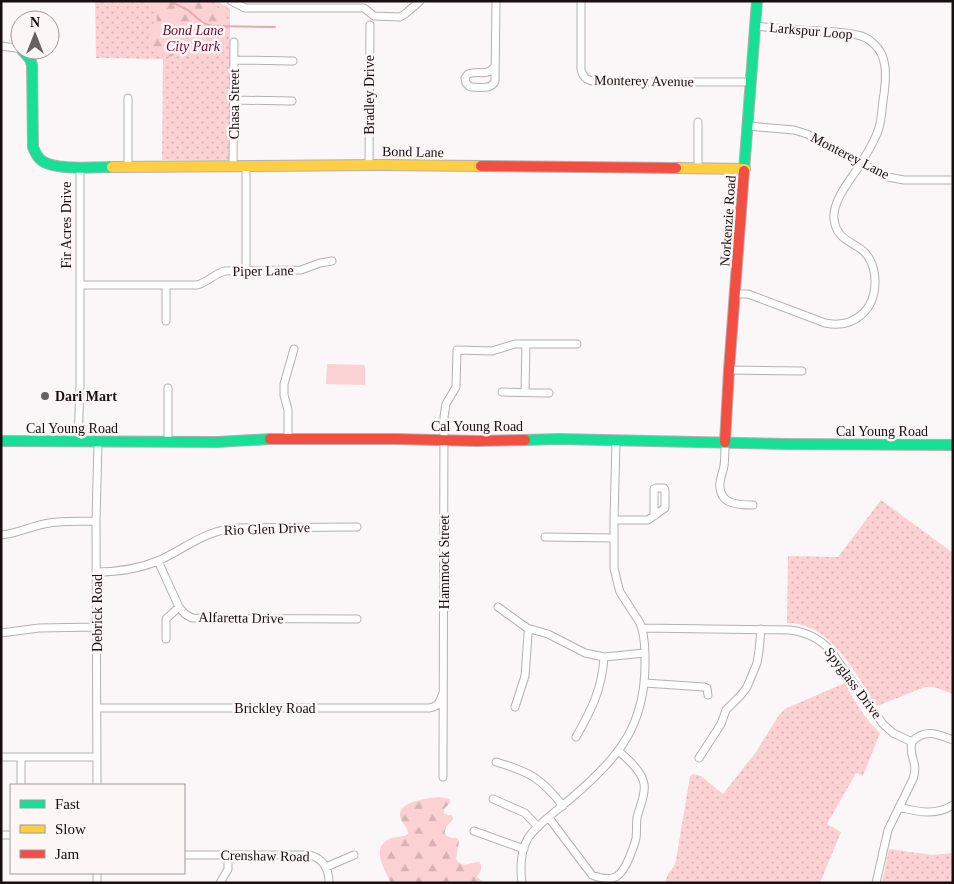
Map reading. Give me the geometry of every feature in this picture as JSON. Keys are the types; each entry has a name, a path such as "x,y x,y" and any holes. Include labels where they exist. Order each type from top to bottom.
{"street":[{"path":"232,1 245,8 364,4 372,15 400,17 418,3"},
{"path":"496,1 496,66 495,83 492,86 471,87 466,83 465,78 468,74 473,72 489,72 496,66"},
{"name":"Monterey Avenue","path":"581,1 581,70 584,77 589,81 751,82"},
{"name":"Norkenzie Road","path":"725,442 758,1"},
{"name":"Bradley Drive","path":"369,166 370,24"},
{"name":"Larkspur Loop","path":"736,294 748,294 830,324 845,324 862,314 871,303 874,294 875,276 869,257 864,251 840,234 836,226 834,209 876,137 879,128 885,84 885,66 881,54 874,44 864,38 850,34 755,26"},
{"name":"Chasa Street","path":"233,166 234,42"},
{"name":"Fir Acres Drive","path":"30,60 34,154 43,163 50,165 80,166 80,385 78,442"},
{"path":"234,60 293,61"},
{"path":"128,98 128,166"},
{"path":"234,100 292,101"},
{"path":"698,122 698,169"},
{"name":"Monterey Lane","path":"748,126 794,130 808,134 883,175 893,178 953,180"},
{"name":"Bond Lane","path":"80,166 746,169"},
{"path":"246,166 246,271"},
{"name":"Piper Lane","path":"80,285 197,285 222,272 301,270 332,261"},
{"path":"166,285 166,321"},
{"name":"Hammock Street","path":"443,778 445,407 456,387 457,350 492,351 515,344 526,344"},
{"path":"525,392 526,344 577,344"},
{"path":"288,439 288,410 284,390 286,373 294,349"},
{"path":"730,370 802,371"},
{"path":"168,388 168,442"},
{"path":"502,392 549,393"},
{"name":"Cal Young Road","path":"1,441 168,442 288,439 616,440 953,445"},
{"path":"522,883 521,858 528,838 601,772 619,751 636,720 641,702 645,683 645,654 642,628 618,585 614,568 616,440"},
{"name":"Debrick Road","path":"97,784 96,521 98,442"},
{"path":"725,442 720,481 722,494 733,504 753,505"},
{"path":"614,520 648,520 654,516"},
{"path":"1,535 49,523 96,521"},
{"name":"Rio Glen Drive","path":"96,572 127,570 158,560 202,537 227,529 357,527"},
{"path":"545,538 614,538"},
{"name":"Alfaretta Drive","path":"158,560 179,607 192,618 357,619"},
{"path":"166,639 166,620 179,607"},
{"path":"498,607 525,627 548,634 585,653 604,657 645,654"},
{"path":"1,633 38,628 97,627"},
{"name":"Spyglass Drive","path":"642,628 761,629 797,631 809,635 821,642 833,654 883,724 893,733 912,742"},
{"path":"515,706 525,676 530,629"},
{"path":"699,758 721,724 726,710 743,693 750,681 758,657 761,629"},
{"path":"576,737 597,695 604,657"},
{"path":"645,683 704,687 707,688 708,695"},
{"name":"Brickley Road","path":"97,708 429,708 439,704 444,691"},
{"path":"876,883 888,830 916,772 916,765 911,752 912,742 918,736 927,734 937,734 953,740"},
{"path":"549,818 592,875 606,882 620,877 636,840 636,820 643,796 644,782 638,771 619,751"},
{"path":"1,757 97,757"},
{"path":"21,757 21,784"},
{"path":"496,762 524,771 538,779 563,806"},
{"path":"493,799 525,813 538,827"},
{"path":"899,807 927,813 941,811 953,805"},
{"path":"474,831 524,849"},
{"name":"Crenshaw Road","path":"185,855 310,855 319,859 326,867 329,873 328,883"},
{"path":"220,883 228,869 228,855"},
{"path":"326,867 354,855"}],"green space":[{"name":"Bond Lane City Park","path":"95,1 217,1 230,9 230,160 162,160 163,59 96,58"},
{"path":"149,1 206,1 225,12 227,19 223,31 220,33 203,33 198,41 190,39 185,24 180,26 177,52 175,55 167,57 155,53 150,48 149,36 157,16 155,9"},
{"path":"327,364 365,365 365,385 326,384"},
{"path":"881,500 953,553 953,694 934,687 925,687 877,706 841,652 817,631 803,625 787,623 788,556 838,557"},
{"path":"845,683 869,722 880,733 863,776 856,773 827,824 841,832 820,883 665,883 676,860 690,776 694,774 701,776 723,794 756,752 779,715 785,709"},
{"path":"438,797 450,799 450,803 444,809 444,813 452,815 453,819 445,829 445,834 451,838 457,838 459,842 456,859 464,865 479,862 481,869 477,877 485,883 391,883 381,860 380,848 389,839 408,834 401,819 400,813 402,809 413,802"},
{"path":"889,849 932,855 953,853 953,883 882,883"}],"waterway":[{"path":"169,1 188,10 203,23 212,26 275,27"}],"traffic: fast":[{"path":"744,171 757,1"},
{"path":"30,60 32,65 33,147 38,157 55,166 112,167"},
{"path":"1,441 217,442 270,439"},
{"path":"525,440 953,445"}],"traffic: slow":[{"path":"112,167 481,166"},
{"path":"676,168 745,169"}],"traffic: jam":[{"path":"481,166 676,168"},
{"path":"725,442 744,171"},
{"path":"270,439 525,440"}],"place":[{"name":"Dari Mart","path":"45,396"}]}
